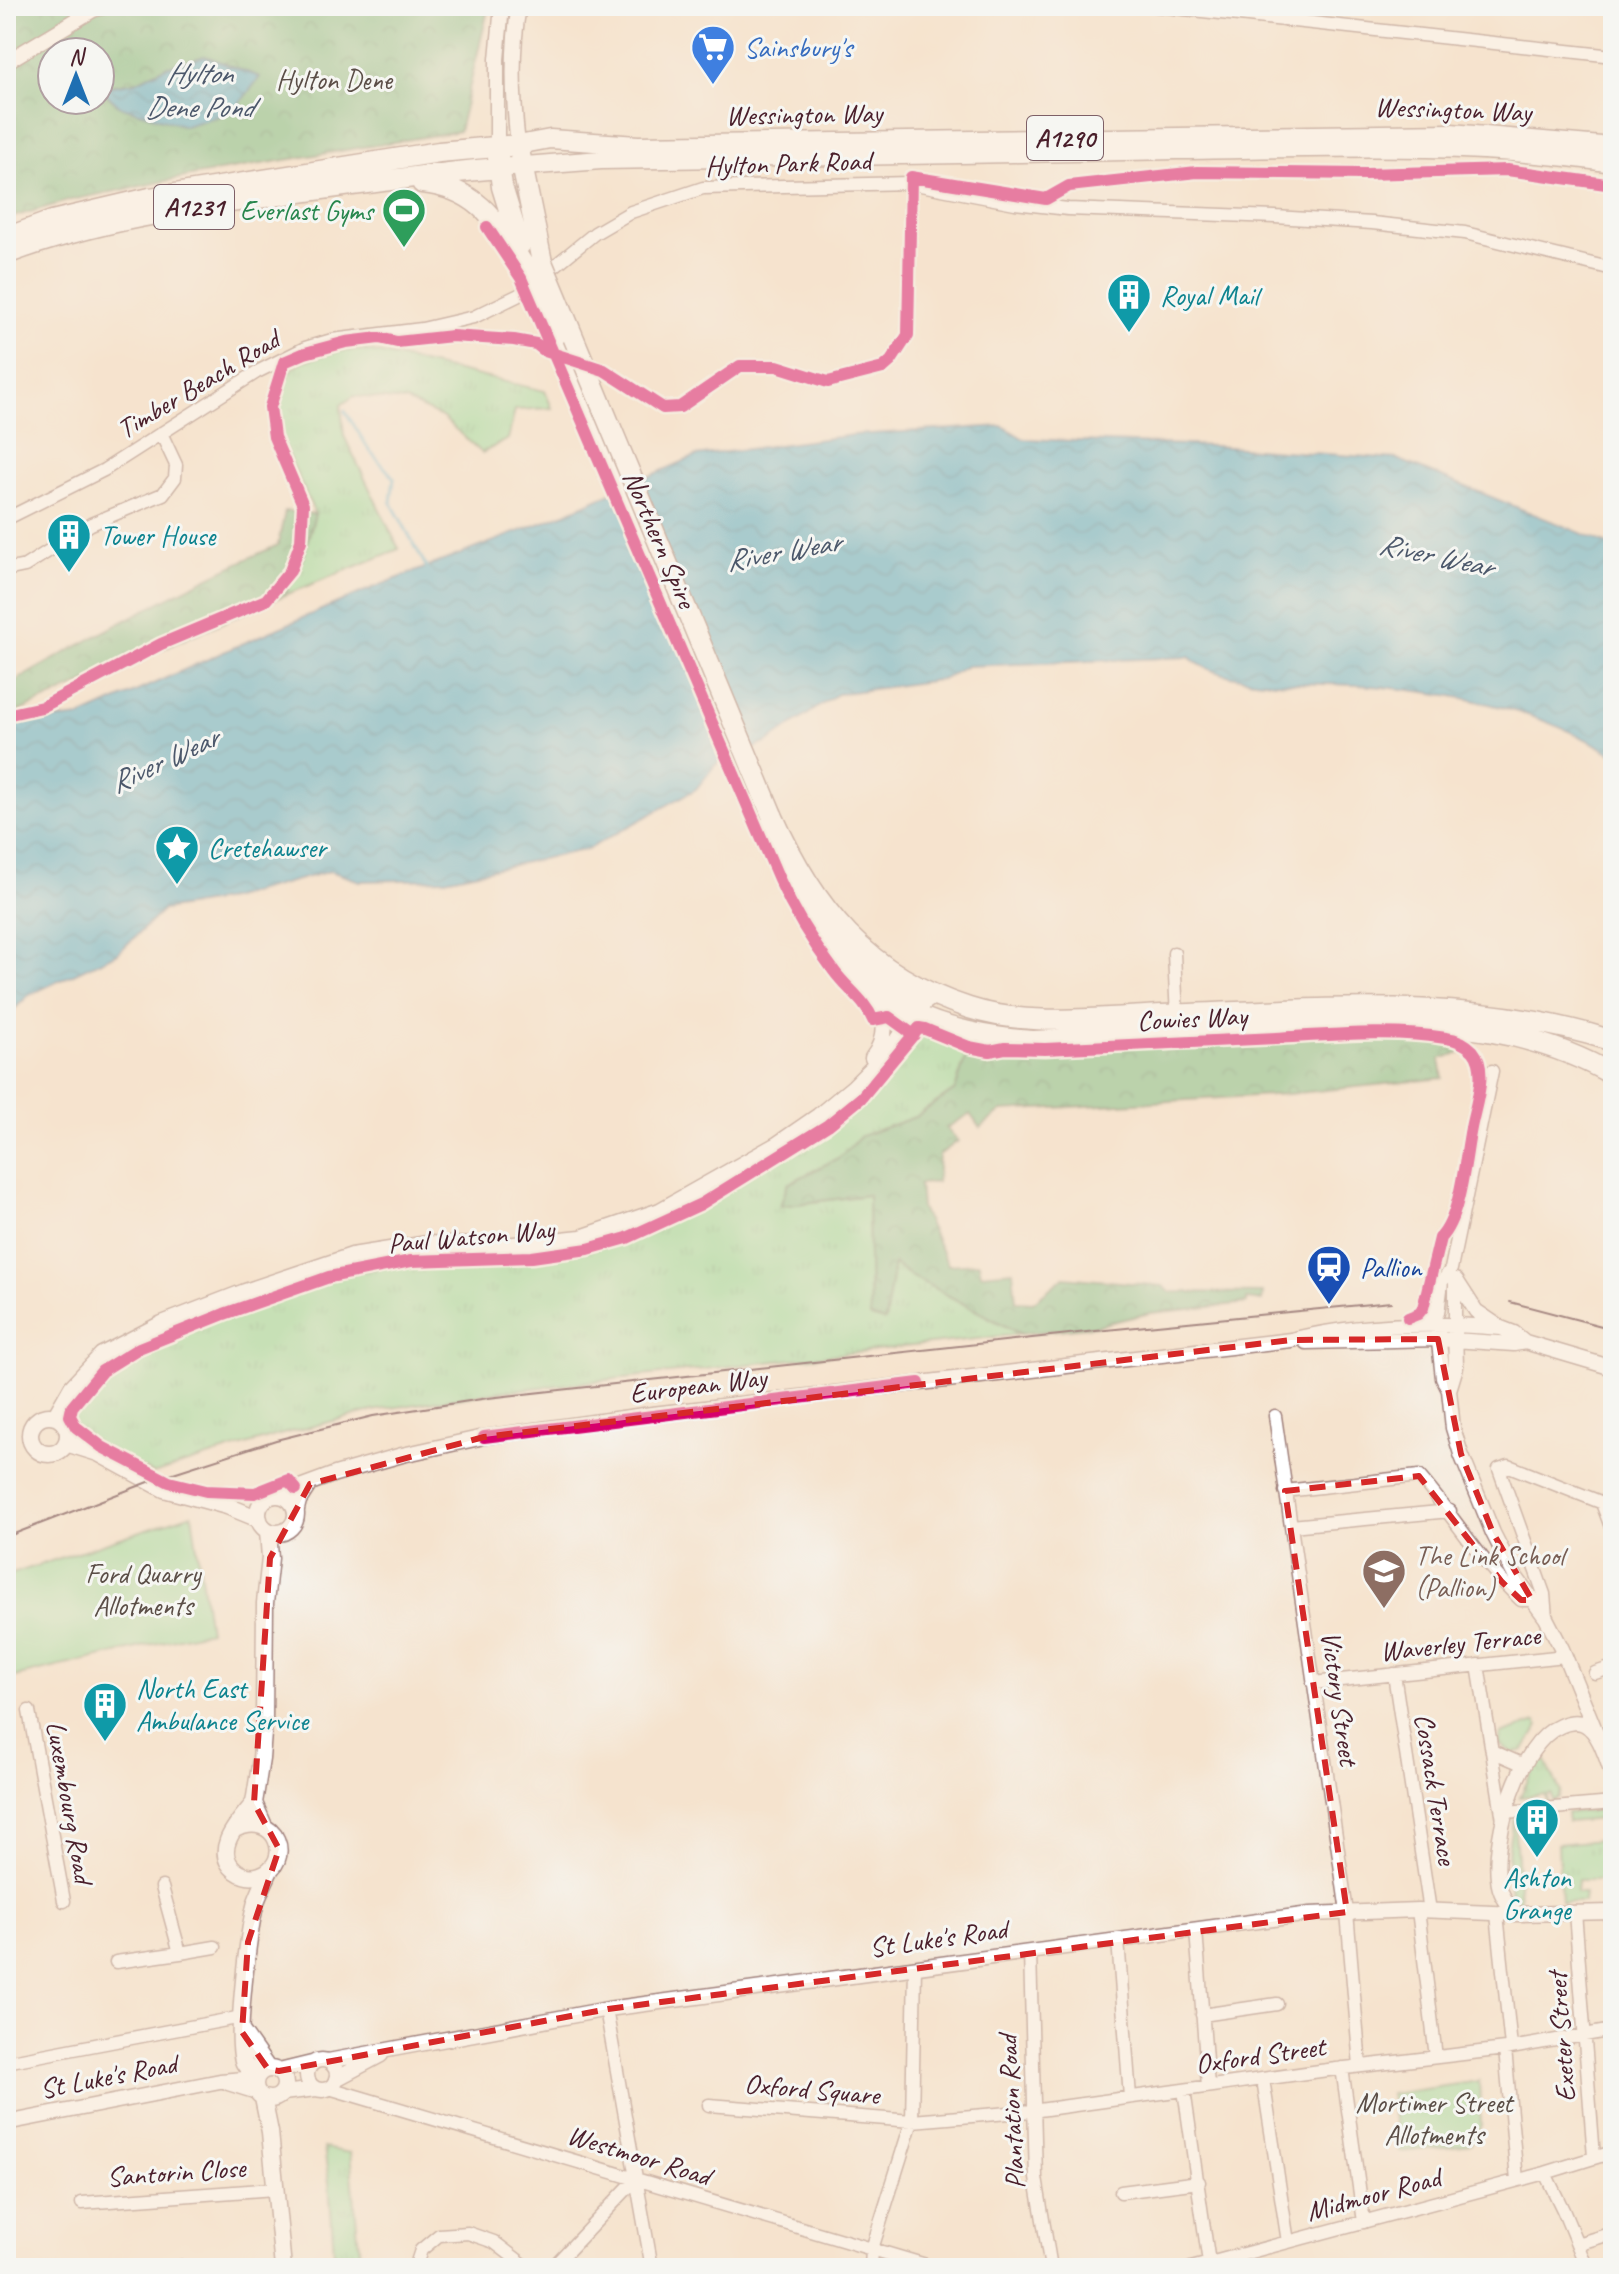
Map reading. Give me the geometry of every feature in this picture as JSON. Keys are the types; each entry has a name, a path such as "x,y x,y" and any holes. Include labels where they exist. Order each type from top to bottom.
{"highway":[{"name":"Wessington Way","path":"6,238 52,221 150,198 439,152 518,145"},
{"path":"518,145 535,267"},
{"path":"497,147 508,209 535,267"},
{"name":"Wessington Way","path":"6,254 82,228 145,215 386,180 499,168"},
{"path":"386,180 442,185 473,199 535,267"},
{"name":"Northern Spire","path":"535,267 766,818"},
{"name":"Cowies Way","path":"766,818 812,892 854,941 904,978 970,1008 1008,1016 1178,1025 1277,1027 1420,1024 1538,1032"},
{"name":"Cowies Way","path":"766,818 786,879 815,931 841,962 870,987 916,1016 960,1031 1019,1041 1359,1007 1501,1015 1538,1032"},
{"path":"1538,1032 1613,1041"},
{"path":"1538,1032 1613,1075"}],"main road":[{"name":"Wessington Way","path":"518,145 550,139 638,145 1451,133 1613,147"},
{"name":"Wessington Way","path":"499,168 601,160 1436,148 1517,151 1613,163"},
{"path":"812,892 824,922 837,938 865,967 913,1000 916,1016"},
{"name":"Paul Watson Way","path":"845,1094 883,1043 880,1004 870,987"},
{"name":"Paul Watson Way","path":"55,1417 72,1387 102,1355 162,1324 245,1292 352,1256 428,1244 495,1247 581,1238 660,1211 777,1145 845,1094 893,1048 924,1002 936,994"},
{"path":"44,1416 55,1417 67,1430 66,1443 53,1453 40,1452 32,1445 30,1432 35,1422 44,1416"},
{"path":"66,1443 98,1453 164,1489 227,1506 267,1522 290,1527 296,1513 289,1499 278,1495 268,1497 267,1522 270,1558 265,1603 261,1759 254,1803 225,1845 230,1866 241,1874 256,1903"},
{"path":"254,1803 264,1826"},
{"path":"235,1829 246,1823 264,1826 277,1840 277,1859 256,1903 245,1965 241,2052 248,2069 263,2080 273,2099 282,2094"},
{"path":"241,1874 256,1876 271,1868"},
{"path":"263,2080 285,2081 270,2132"},
{"path":"263,2080 283,2268"}],"street":[{"path":"6,62 93,10 106,6"},
{"path":"497,147 497,59 502,6"},
{"path":"518,145 514,117 519,6"},
{"path":"1157,6 1613,56"},
{"name":"Hylton Park Road","path":"474,317 519,295 595,233 631,212 703,188 910,183 1015,203 1068,209 1275,217 1426,229 1503,241 1613,269"},
{"name":"Timber Beach Road","path":"6,519 104,470 257,372 305,348 332,340 422,329 474,317"},
{"path":"6,570 25,566 91,524 163,494 176,475 176,465 161,433"},
{"path":"1174,953 1178,1025"},
{"path":"1449,1390 1456,1367 1453,1275 1492,1071"},
{"path":"1453,1275 1442,1282 1438,1332 1443,1378 1449,1390 1453,1428 1461,1454 1493,1533 1515,1576 1546,1618 1565,1656 1613,1777"},
{"path":"1453,1275 1476,1311 1525,1342 1613,1368"},
{"path":"1415,1324 1432,1314 1438,1306"},
{"name":"European Way","path":"278,1495 335,1474 402,1455 484,1437 644,1415 1291,1340 1311,1335 1415,1324 1438,1332"},
{"path":"1438,1332 1501,1328"},
{"name":"European Way","path":"1291,1340 1326,1343 1438,1332"},
{"path":"1455,1332 1514,1344 1525,1342"},
{"name":"Victory Street","path":"1275,1416 1347,1912 1360,2066"},
{"path":"1546,1618 1544,1594 1499,1472 1501,1466 1509,1466 1608,1505 1613,1532"},
{"path":"1285,1491 1419,1476 1450,1511 1502,1582 1521,1600 1532,1600"},
{"path":"296,1513 310,1484"},
{"path":"1291,1526 1450,1511"},
{"name":"Waverley Terrace","path":"1313,1683 1565,1656"},
{"path":"1477,1912 1487,1904 1499,1883 1504,1817 1478,1665"},
{"path":"1595,1673 1613,1667"},
{"name":"Cossack Terrace","path":"1394,1674 1424,1911 1436,2057"},
{"path":"1504,1817 1524,1765 1547,1732 1575,1710 1579,1688"},
{"name":"Luxembourg Road","path":"29,1711 64,1901"},
{"path":"1547,1732 1568,1723 1582,1722 1591,1729 1604,1752"},
{"path":"1494,1752 1524,1765"},
{"path":"1504,1817 1613,1803"},
{"path":"1499,1883 1508,1906 1518,1914"},
{"path":"162,1887 180,1953"},
{"name":"Exeter Street","path":"1575,1912 1594,2157"},
{"name":"St Luke's Road","path":"328,2061 606,2009 1310,1914 1613,1912"},
{"path":"1497,1914 1517,2180"},
{"path":"1196,1930 1208,2086"},
{"path":"1118,1940 1130,2097"},
{"path":"116,1962 215,1947"},
{"name":"Plantation Road","path":"1030,1952 1036,2178 1051,2268"},
{"path":"871,2268 872,2249 912,2121 915,1967"},
{"path":"1202,2015 1277,2004"},
{"path":"606,2009 652,2268"},
{"path":"6,2062 242,2025"},
{"name":"Oxford Street","path":"912,2121 1032,2111 1508,2048 1613,2030"},
{"name":"St Luke's Road","path":"282,2094 327,2085 379,2056 408,2046"},
{"path":"263,2080 323,2059 336,2069 327,2085 307,2079 312,2063"},
{"path":"1342,2068 1364,2222"},
{"path":"1263,2079 1288,2242"},
{"name":"St Luke's Road","path":"6,2123 220,2081 263,2080"},
{"name":"Westmoor Road","path":"327,2085 936,2268"},
{"path":"1184,2090 1209,2263"},
{"name":"Oxford Square","path":"709,2105 912,2121"},
{"name":"Midmoor Road","path":"1191,2268 1613,2152"},
{"path":"1545,2173 1587,2268"},
{"path":"552,2268 636,2179"},
{"path":"1121,2192 1199,2182"},
{"name":"Santorin Close","path":"82,2203 274,2189"},
{"path":"415,2268 421,2250 439,2235 468,2233 494,2242 528,2268"},
{"path":"1577,2244 1613,2233"}],"highlighted area":[{"path":"1438,1339 1461,1454 1493,1533 1532,1600 1521,1600 1502,1582 1419,1476 1285,1491 1347,1912 608,2009 279,2071 268,2069 242,2032 248,1942 279,1849 254,1803 270,1558 310,1484 484,1437 1291,1340"}],"green space":[{"name":"Hylton Dene","path":"6,6 489,6 459,131 196,175 71,200 6,219"},
{"path":"365,350 545,391 552,408 515,410 508,439 482,453 442,417 406,401 354,396 341,405 344,436 399,549 285,595 303,557 315,514 280,437 276,404 288,372 304,361 338,351"},
{"path":"285,511 315,514 303,557 285,595 6,717 6,686 175,594 278,545"},
{"path":"919,1028 969,1047 955,1090 915,1117 861,1136 840,1157 788,1184 780,1206 868,1195 870,1317 885,1321 893,1264 1020,1334 488,1393 372,1411 275,1436 153,1474 102,1447 76,1427 70,1416 72,1407 102,1371 139,1348 329,1277 411,1261 532,1257 588,1249 627,1238 701,1204 828,1125 861,1098"},
{"path":"1332,1035 1450,1038 1472,1050 1440,1059 1443,1078 1288,1094 1002,1111 980,1128 970,1114 946,1128 958,1141 939,1155 937,1182 919,1184 921,1208 948,1265 979,1263 981,1274 1013,1271 1016,1301 1033,1302 1064,1277 1163,1286 1170,1292 1263,1293 1262,1301 1247,1299 1247,1303 1150,1313 1095,1326 1021,1334 894,1264 885,1321 870,1317 868,1195 780,1206 788,1184 840,1157 861,1136 915,1117 955,1090 969,1047 1045,1049"},
{"name":"Ford Quarry Allotments","path":"192,1514 209,1631 6,1679 6,1576"},
{"path":"1536,1722 1539,1726 1524,1750 1513,1753 1499,1744 1501,1734"},
{"path":"1541,1752 1560,1791 1552,1802 1551,1794 1547,1794 1547,1803 1544,1794 1520,1797"},
{"path":"1613,1808 1613,1818 1568,1822 1567,1813"},
{"path":"1514,1818 1520,1902 1512,1900 1508,1869"},
{"path":"1599,1840 1600,1845 1605,1845 1606,1855 1603,1856 1608,1880 1577,1880 1576,1892 1584,1892 1583,1902 1561,1902 1558,1844"},
{"name":"Mortimer Street Allotments","path":"1479,2081 1481,2125 1471,2144 1399,2152 1390,2094"},
{"path":"324,2148 350,2153 361,2268 335,2268"}],"water":[{"name":"Hylton Dene Pond","path":"205,56 260,77 233,112 185,126 116,103 116,85 136,82 165,67"},
{"name":"River Wear","path":"1003,426 1024,439 1214,446 1397,459 1613,546 1613,754 1553,725 1469,699 1378,686 1245,679 1204,667 1189,657 967,666 944,679 837,694 768,742 716,764 696,789 588,849 445,879 360,881 330,871 229,899 163,910 118,953 29,995 6,1017 6,725 80,717 370,589 549,520 696,456 853,435"}],"waterway":[{"path":"345,411 370,451 394,478 391,502 428,570"}],"tram line":[{"path":"6,1537 167,1475 276,1440 373,1416 488,1398 1391,1302"},
{"path":"1510,1302 1613,1329"}],"cycle path":[{"path":"6,715 42,707 161,644 266,600 290,571 301,541 303,505 274,437 270,407 284,362 305,353 346,342 379,338 397,342 452,336 514,340 536,344 545,351 604,370 663,408 680,407 740,366 777,366 828,382 883,368 891,361 908,335 911,177 1046,199 1069,186 1197,172 1366,174 1507,170 1613,185"},
{"path":"487,227 521,278 791,904 826,960 873,1020 889,1017 914,1035"},
{"path":"296,1489 288,1480 255,1493 206,1491 169,1482 102,1447 76,1427 70,1416 72,1407 102,1371 139,1348 329,1277 411,1261 532,1257 588,1249 627,1238 701,1204 828,1125 861,1098 919,1028 969,1047 990,1051 1361,1034 1426,1035 1464,1044 1478,1059 1480,1078 1461,1186 1453,1216 1440,1238 1423,1308 1408,1318"},
{"path":"484,1437 919,1383"}],"place":[{"name":"Sainsbury's","path":"713,86"},
{"name":"Everlast Gyms","path":"404,249"},
{"name":"Royal Mail","path":"1129,334"},
{"name":"Tower House","path":"69,574"},
{"name":"Cretehawser","path":"177,886"},
{"name":"Pallion","path":"1329,1306"},
{"name":"The Link School (Pallion)","path":"1384,1610"},
{"name":"North East Ambulance Service","path":"105,1743"},
{"name":"Ashton Grange","path":"1537,1859"}]}
